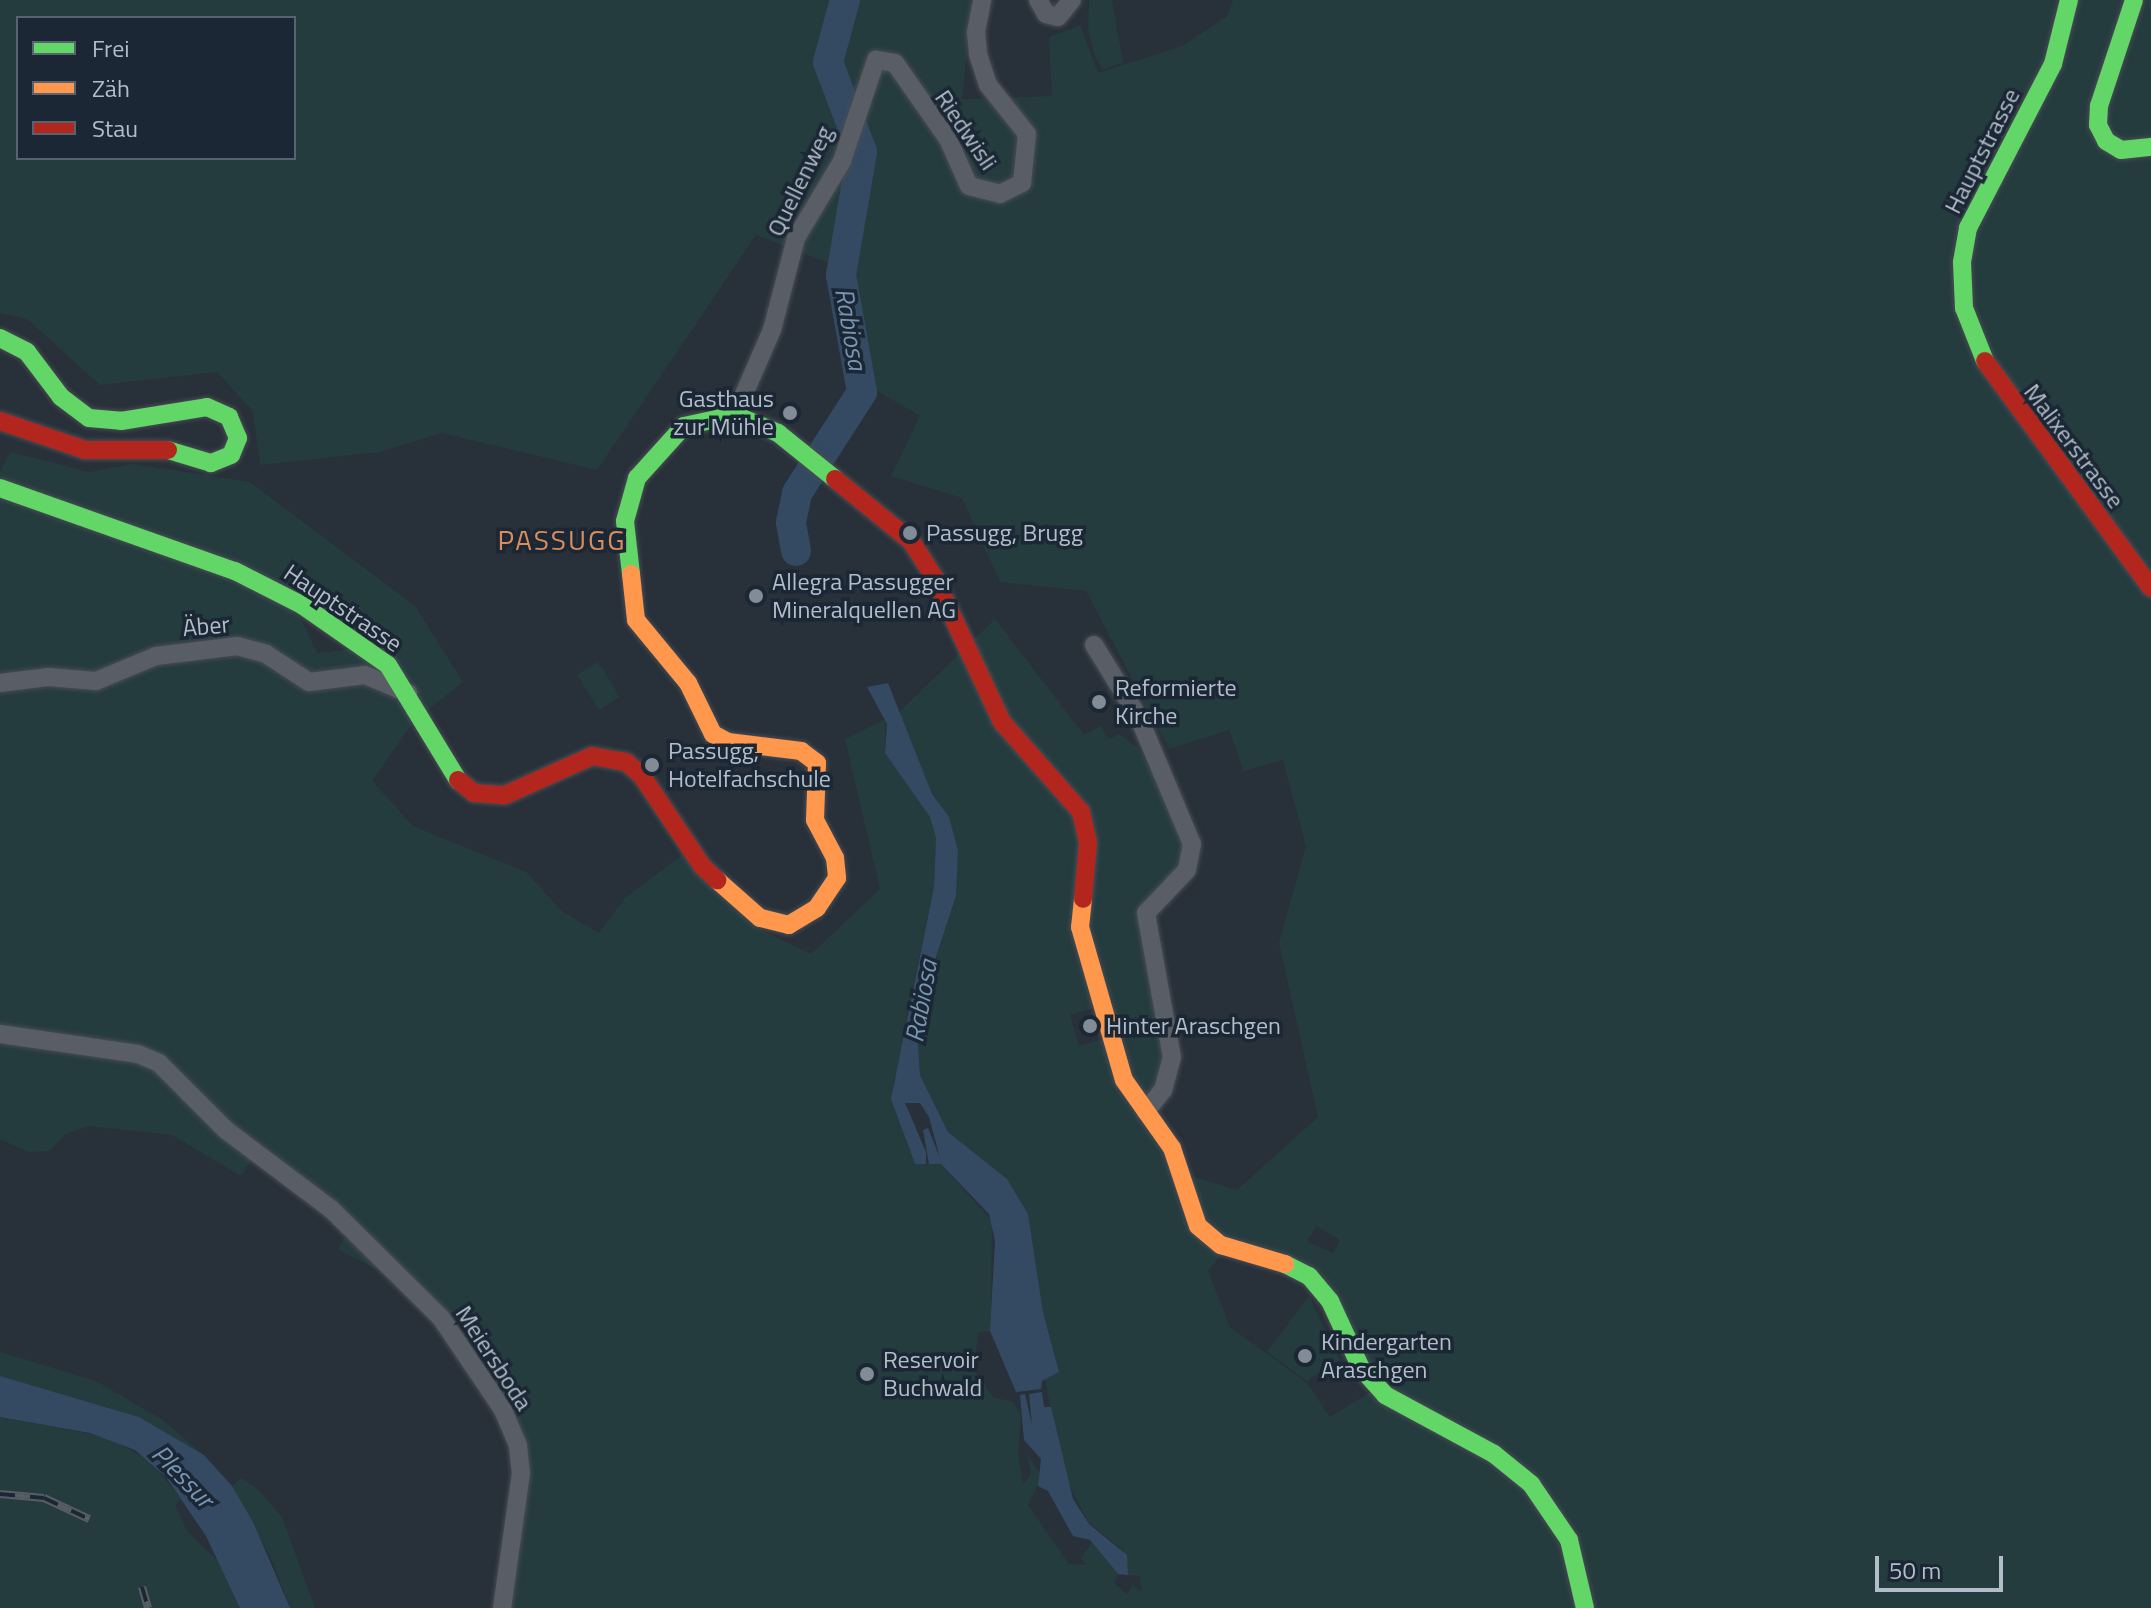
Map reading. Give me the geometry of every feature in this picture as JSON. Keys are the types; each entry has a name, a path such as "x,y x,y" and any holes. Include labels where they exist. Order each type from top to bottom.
{"street":[{"name":"Riedwisli","path":"878,58 895,63 948,139 969,186 991,193 1013,190 1025,177 1028,140 1016,114 984,78 976,32 982,0"},
{"path":"1038,0 1046,14 1058,17 1072,0"},
{"name":"Hauptstrasse","path":"1969,327 1961,279 1968,228 2053,64 2069,0"},
{"path":"2134,0 2099,106 2098,125 2106,141 2121,150 2151,147"},
{"name":"Quellenweg","path":"735,415 772,330 796,238 847,146 878,58"},
{"name":"Malixerstrasse","path":"1969,327 2002,389 2151,588"},
{"path":"0,338 27,352 61,397 89,418 121,421 207,407 229,417 238,438 231,455 211,463 160,447 85,450 0,421"},
{"path":"735,415 757,420 788,441 916,547 1002,722 1081,812 1088,843 1080,901 1083,943 1124,1080 1172,1148 1188,1208 1203,1232 1227,1248 1282,1262 1309,1276 1330,1301 1354,1357 1385,1395 1494,1454 1539,1492 1569,1540 1585,1608"},
{"name":"Hauptstrasse","path":"0,488 270,586 382,659 408,693 451,775 474,793 505,795 592,756 626,762 642,776 694,858 769,923 799,921 836,884 837,864 815,820 820,777 814,758 791,748 739,744 713,734 688,683 647,638 633,608 625,521 637,478 684,426 735,415"},
{"path":"1094,645 1139,718 1192,844 1187,870 1146,913 1172,1057 1163,1090 1145,1112"},
{"name":"Äber","path":"0,683 48,677 96,681 156,656 237,646 266,654 309,682 365,675 408,693"},
{"name":"Meiersboda","path":"0,1034 138,1054 159,1063 226,1130 331,1209 454,1335 513,1432 521,1473 502,1608"}],"green space":[{"path":"0,0 972,0 962,99 1052,96 1049,37 1080,25 1098,73 1182,46 1227,16 1233,0 2151,0 2151,1608 502,1608 520,1461 460,1343 386,1275 338,1249 350,1228 256,1153 241,1176 172,1135 88,1126 66,1134 50,1151 28,1152 0,1139 0,471 11,452 90,472 133,464 250,482 415,606 463,682 414,721 372,781 413,826 526,872 563,912 599,933 625,898 682,855 759,929 811,954 880,889 845,739 885,719 885,753 930,816 936,838 934,887 904,1029 901,1066 893,1081 906,1141 915,1163 941,1164 992,1221 991,1325 990,1331 978,1333 974,1370 993,1397 1013,1402 1021,1415 1018,1452 1023,1484 1031,1474 1027,1454 1042,1477 1028,1505 1069,1564 1086,1565 1081,1558 1092,1543 1118,1574 1114,1583 1127,1594 1133,1585 1141,1591 1140,1576 1128,1575 1123,1550 1088,1522 1062,1470 1045,1379 1059,1372 1043,1312 1028,1214 1007,1179 948,1132 920,1075 918,1045 936,958 956,896 958,850 949,818 932,794 898,713 995,619 1084,735 1101,726 1109,739 1119,734 1138,748 1193,849 1153,902 1172,1042 1145,1112 1181,1173 1237,1190 1318,1117 1279,943 1306,846 1283,760 1244,771 1229,730 1169,749 1086,591 1000,582 962,498 891,476 920,416 854,377 829,263 756,235 597,470 442,433 380,452 260,465 253,411 217,372 100,385 27,319 0,313","holes":["298,613 351,649 317,653","1100,1006 1110,1037 1079,1046 1070,1015","1316,1226 1340,1240 1333,1253 1307,1242","1227,1248 1324,1292 1377,1388 1330,1417 1307,1383 1230,1327 1208,1271"]},
{"path":"1089,0 1112,0 1123,63 1102,69 1088,30"},
{"path":"598,662 620,697 599,710 577,675"},
{"name":"Kindergarten Araschgen","path":"1309,1296 1340,1360 1307,1381 1267,1352"},
{"path":"0,1352 96,1381 161,1419 204,1455 139,1417 0,1376"},
{"path":"0,1417 107,1437 150,1461 181,1499 175,1505 187,1531 220,1563 240,1608 0,1608"},
{"path":"241,1478 259,1490 282,1517 315,1608 290,1608 271,1558 232,1486"}],"water":[{"path":"888,683 932,794 949,817 958,850 956,896 936,957 918,1045 920,1075 948,1132 1007,1179 1028,1214 1043,1312 1059,1372 1042,1381 1041,1389 1016,1392 990,1331 995,1241 989,1214 941,1164 929,1164 923,1130 928,1128 940,1158 929,1117 920,1103 905,1103 926,1152 926,1164 915,1164 891,1099 934,887 936,838 930,817 885,753 887,724 867,687"},
{"name":"Plessur","path":"0,1376 139,1417 204,1455 232,1486 253,1522 290,1608 240,1608 206,1536 166,1477 135,1450 90,1433 0,1417"},
{"path":"1042,1392 1044,1407 1051,1407 1073,1499 1089,1524 1127,1555 1128,1575 1118,1574 1090,1540 1073,1536 1048,1491 1038,1486 1041,1459 1024,1440 1020,1395 1025,1394 1032,1425 1029,1394"}],"waterway":[{"name":"Rabiosa","path":"796,551 791,522 797,493 862,392 841,275 862,152 828,62 845,0"}],"railway":[{"path":"0,1494 44,1498 89,1519"},
{"path":"142,1587 148,1608"}],"traffic: fast":[{"path":"1985,361 1964,308 1962,262 1968,228 2053,64 2069,0"},
{"path":"2134,0 2099,106 2098,125 2106,141 2121,150 2151,147"},
{"path":"0,338 27,352 61,397 89,418 121,421 207,407 229,417 238,438 231,455 211,463 168,450"},
{"path":"631,574 625,521 637,478 684,426 735,415 778,433 835,479"},
{"path":"0,488 235,571 302,605 388,665 458,780"},
{"path":"1285,1264 1309,1276 1330,1301 1361,1368 1385,1395 1494,1454 1531,1484 1569,1540 1585,1608"}],"traffic: slow":[{"path":"631,574 636,620 688,683 713,734 728,742 801,751 817,763 815,820 835,858 837,878 817,908 789,925 760,918 717,880"},
{"path":"1083,899 1080,927 1124,1080 1172,1148 1198,1226 1221,1245 1285,1264"}],"traffic: jam":[{"path":"1985,361 2151,588"},
{"path":"0,421 85,450 168,450"},
{"path":"835,479 911,541 934,577 1002,722 1081,812 1088,843 1083,899"},
{"path":"458,780 474,793 505,795 592,756 626,762 642,776 702,866 717,880"}],"place":[{"name":"Gasthaus zur Mühle","path":"790,413"},
{"name":"Passugg, Brugg","path":"910,533"},
{"name":"Allegra Passugger Mineralquellen AG","path":"756,596"},
{"name":"Reformierte Kirche","path":"1099,702"},
{"name":"Passugg, Hotelfachschule","path":"652,765"},
{"name":"Hinter Araschgen","path":"1090,1026"},
{"name":"Kindergarten Araschgen","path":"1305,1356"},
{"name":"Reservoir Buchwald","path":"867,1374"}],"district":[{"name":"PASSUGG","path":"562,540"}]}
